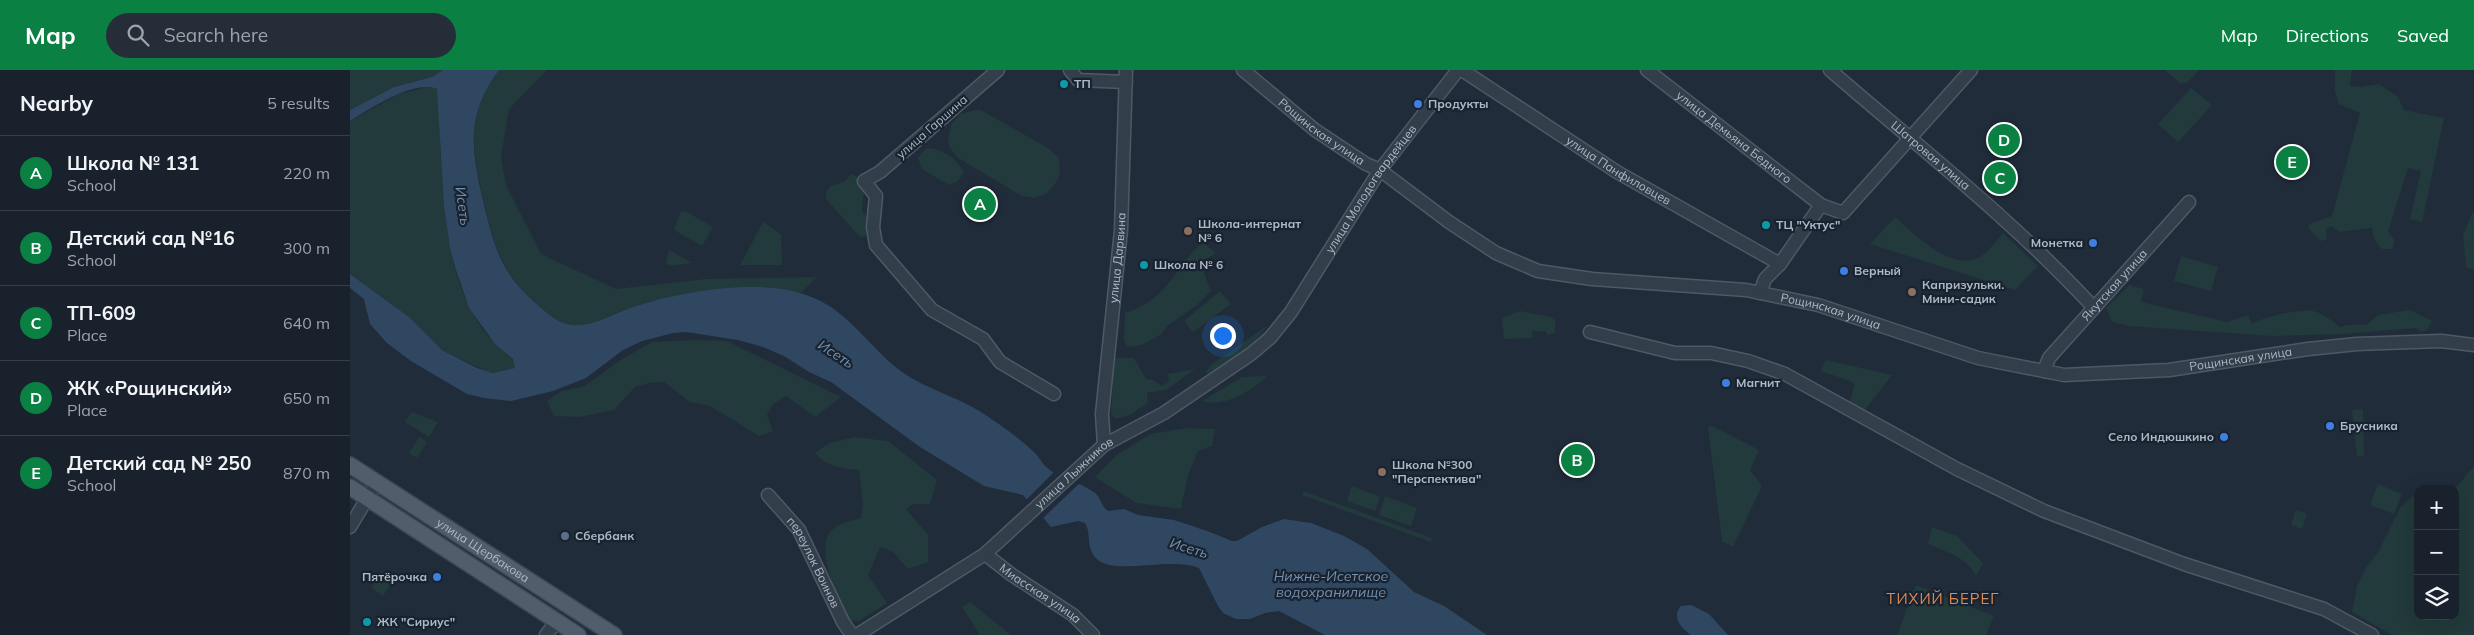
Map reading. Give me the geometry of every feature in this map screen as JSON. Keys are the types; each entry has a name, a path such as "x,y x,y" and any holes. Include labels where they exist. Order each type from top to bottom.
{"main road":[{"name":"улица Щербакова","path":"350,465 614,635"},
{"name":"улица Щербакова","path":"350,487 578,635"}],"street":[{"name":"улица Гаршина","path":"998,70 880,172 864,181 876,196 873,227 876,245 932,310 983,339 1000,362 1054,394"},
{"path":"1070,70 1078,80 1126,76"},
{"name":"Рощинская улица","path":"1243,70 1315,130 1366,164 1380,170 1449,222 1496,253 1538,271 1560,276 1746,290 1818,305 1978,358 2064,375 2134,373 2211,364 2308,349 2368,343 2441,342 2474,345"},
{"name":"улица Молодогвардейцев","path":"1291,312 1380,170 1458,70"},
{"name":"улица Панфиловцев","path":"1462,70 1617,172 1780,264"},
{"name":"улица Демьяна Бедного","path":"1647,70 1821,205"},
{"name":"Шатровая улица","path":"1830,70 2059,271 2094,308"},
{"path":"1760,293 1765,278 1780,264 1821,205 1843,212 1971,70"},
{"name":"улица Дарвина","path":"1104,445 1102,414 1121,230 1126,76"},
{"name":"Якутская улица","path":"2044,371 2049,358 2189,202"},
{"name":"улица Лыжников","path":"857,635 985,554 1104,445 1164,413 1251,354 1270,338 1291,312"},
{"path":"1590,332 1675,352 1711,353 1739,359 1785,374 1958,470 2044,511 2184,564 2324,609 2372,635"},
{"path":"350,527 377,482"},
{"name":"переулок Воинов","path":"768,495 799,530 843,622 852,635"},
{"name":"Миасская улица","path":"985,554 1012,576 1073,615 1093,635"},
{"path":"546,635 557,621"}],"green space":[{"path":"350,70 443,70 432,77 394,87 350,110"},
{"path":"499,70 547,70 509,109 501,158 506,185 541,254 616,289 706,279 817,277 801,293 759,289 697,292 629,308 588,324 572,325 554,318 526,294 508,272 496,248 476,167 474,134 476,118 488,87"},
{"path":"2165,70 2199,70 2187,83 2180,83"},
{"path":"2335,70 2352,70 2350,86 2360,87 2379,84 2398,97 2404,110 2444,118 2422,222 2410,219 2421,171 2408,168 2388,231 2395,241 2392,249 2382,249 2375,240 2372,228 2339,232 2331,226 2326,229 2327,239 2321,241 2308,228 2309,224 2332,216 2360,113 2339,104 2335,92"},
{"path":"427,87 436,88 437,92 444,203 455,268 471,309 482,328 516,363 515,368 505,372 486,371 442,350 409,317 350,274 350,121 399,94"},
{"path":"2191,88 2212,105 2178,142 2158,124"},
{"path":"979,109 1048,148 1059,158 1060,174 1055,184 1047,193 1035,198 1022,196 958,158 950,148 948,140 951,125 960,114"},
{"path":"926,148 943,152 958,163 964,173 957,182 949,185 922,169 918,158"},
{"path":"852,174 856,176 864,190 862,211 869,219 869,231 864,237 860,237 826,199 826,193 830,186 843,182"},
{"path":"681,211 687,212 713,227 702,246 674,230"},
{"path":"2472,213 2474,213 2474,270 2466,267 2463,235"},
{"path":"1895,217 1922,241 1944,255 1955,259 1967,260 1978,258 2003,233 2038,266 2015,290 1870,244"},
{"path":"763,222 781,234 782,265 740,265"},
{"path":"1200,244 1205,244 1216,253 1202,262 1198,268 1203,271 1211,291 1197,305 1167,326 1162,334 1142,345 1128,347 1124,341 1125,313 1151,301 1160,293"},
{"path":"669,250 693,263 670,266 666,263"},
{"path":"2181,256 2218,267 2211,291 2174,281"},
{"path":"2129,285 2144,289 2141,302 2227,322 2248,315 2252,324 2282,314 2307,310 2320,314 2340,327 2366,325 2378,315 2410,310 2432,321 2427,330 2422,332 2416,328 2344,334 2272,336 2128,326 2112,322 2106,308"},
{"path":"1220,291 1231,304 1193,332 1184,321"},
{"path":"1520,311 1551,317 1555,320 1555,333 1547,335 1546,331 1532,331 1533,338 1504,339 1502,318"},
{"path":"1268,325 1249,347 1231,361 1222,367 1205,373 1212,364"},
{"path":"727,341 841,397 815,417 786,396 773,404 767,415 773,431 759,436 710,406 690,402 664,382 649,383 635,387 614,410 579,417 554,416 547,401 561,391 585,386 619,361 652,342"},
{"path":"1114,358 1134,358 1146,379 1153,380 1162,386 1170,381 1167,374 1195,369 1166,390 1147,393 1148,403 1129,415 1115,419 1111,413"},
{"path":"1826,360 1892,375 1864,411 1849,403 1855,384 1821,371"},
{"path":"1267,376 1237,397 1220,402 1202,401 1242,377"},
{"path":"2363,409 2364,456 2357,456 2352,410"},
{"path":"412,412 438,422 429,437 405,422"},
{"path":"1712,426 1759,450 1750,470 1762,486 1733,547 1722,541 1708,427"},
{"path":"1187,428 1215,429 1212,446 1198,451 1188,475 1181,509 1136,503 1095,477 1117,455 1150,434"},
{"path":"419,437 427,442 417,458 409,453"},
{"path":"855,437 888,441 937,480 930,504 913,504 906,509 928,535 928,562 908,569 893,552 880,547 868,575 887,603 859,621 848,620 829,574 825,549 827,538 832,530 842,524 861,518 863,505 859,470 829,464 815,453 829,443"},
{"path":"2474,466 2474,635 2392,635 2352,612 2357,586 2366,568 2379,551 2400,508 2414,495 2414,620 2459,620 2458,485"},
{"path":"2378,484 2402,494 2394,514 2370,505"},
{"path":"1352,486 1380,497 1375,511 1347,501"},
{"path":"1303,491 1432,538 1431,542 1302,495"},
{"path":"1385,496 1417,508 1411,526 1379,515"},
{"path":"2296,510 2307,514 2302,529 2291,525"},
{"path":"1932,527 1957,536 1983,563 1976,576 1968,564 1962,560 1949,552 1928,544"},
{"path":"381,571 394,579 383,596 371,588"},
{"path":"1916,585 1994,616 1986,635 1897,635"},
{"path":"970,602 1011,635 980,635 962,607"}],"water":[{"path":"443,70 499,70 480,103 474,135 476,168 484,205 492,237 502,262 509,273 527,295 559,321 572,325 587,324 653,301 699,291 749,287 794,291 814,298 838,312 888,360 908,376 974,408 1010,432 1029,448 1051,471 1095,493 1108,511 1124,509 1138,515 1174,520 1232,541 1237,541 1262,527 1284,519 1311,523 1344,536 1367,549 1414,592 1444,606 1487,635 1325,635 1279,611 1265,613 1250,619 1236,619 1223,613 1199,568 1174,564 1117,566 1105,564 1093,555 1085,523 1078,521 1051,527 1023,495 984,486 920,447 831,382 809,372 784,356 763,347 738,340 686,332 673,333 642,341 623,350 586,378 553,391 511,401 467,394 411,361 387,343 370,324 364,299 350,288 350,274 409,317 442,350 477,368 493,373 515,368 513,359 495,344 469,308 456,270 450,248 444,206 437,89 427,87 405,92 380,103 350,121 350,110 394,87 432,77"},
{"path":"1691,605 1709,614 1728,635 1691,635 1687,632 1678,622 1677,614 1681,606"}],"pier":[{"path":"1056,470 1081,482 1042,519 1025,501"}],"place":[{"name":"ТП","path":"1064,84"},
{"name":"Продукты","path":"1418,104"},
{"name":"ЖК «Рощинский»","path":"2004,140"},
{"name":"Детский сад № 250","path":"2292,162"},
{"name":"ТП-609","path":"2000,178"},
{"name":"Школа № 131","path":"980,204"},
{"name":"ТЦ \"Уктус\"","path":"1766,225"},
{"name":"Школа-интернат № 6","path":"1188,231"},
{"name":"Монетка","path":"2093,243"},
{"name":"Школа № 6","path":"1144,265"},
{"name":"Верный","path":"1844,271"},
{"name":"Капризульки. Мини-садик","path":"1912,292"},
{"name":"Магнит","path":"1726,383"},
{"name":"Брусника","path":"2330,426"},
{"name":"Село Индюшкино","path":"2224,437"},
{"name":"Детский сад №16","path":"1577,460"},
{"name":"Школа №300 \"Перспектива\"","path":"1382,472"},
{"name":"Сбербанк","path":"565,536"},
{"name":"Пятёрочка","path":"437,577"},
{"name":"ЖК \"Сириус\"","path":"367,622"}],"district":[{"name":"ТИХИЙ БЕРЕГ","path":"1943,599"}],"water label":[{"name":"Исеть","path":"463,206"},
{"name":"Исеть","path":"836,354"},
{"name":"Исеть","path":"1189,548"},
{"name":"Нижне-Исетское водохранилище","path":"1331,584"}]}
